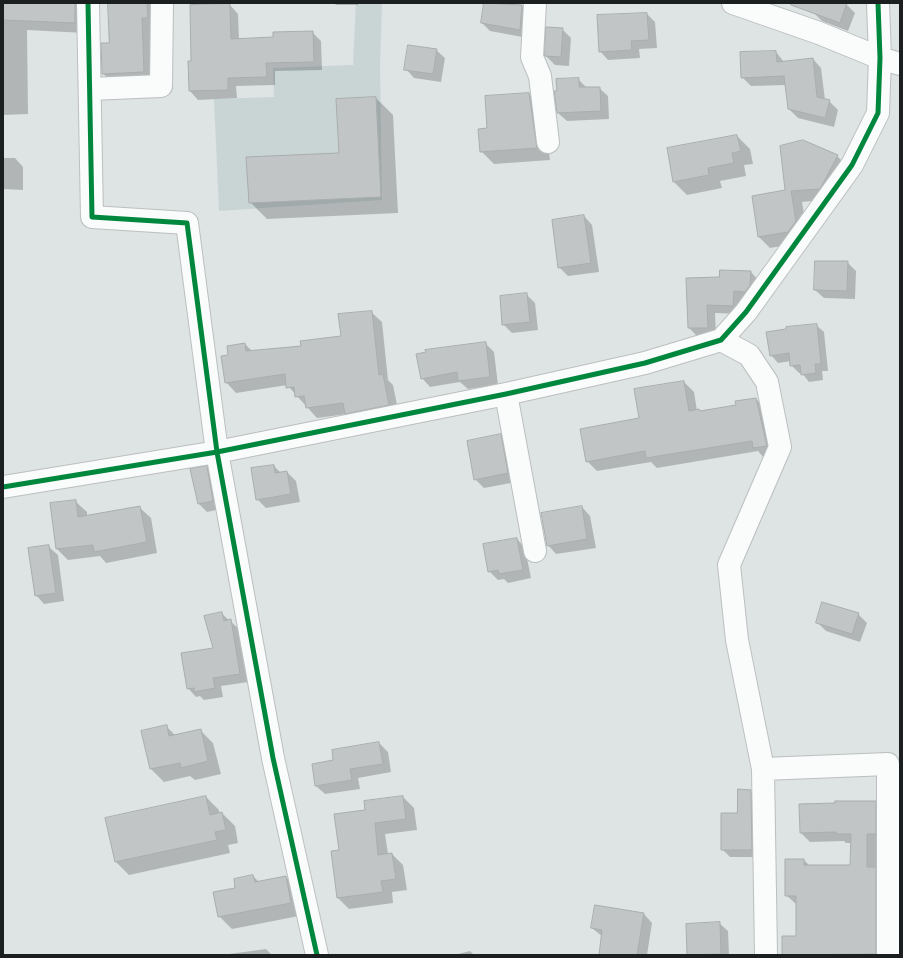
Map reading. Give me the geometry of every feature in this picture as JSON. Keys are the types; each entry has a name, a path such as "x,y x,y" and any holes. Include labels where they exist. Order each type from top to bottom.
{"street":[{"path":"88,3 92,217 187,223 217,452 273,758 317,955"},
{"path":"90,89 161,86 162,3"},
{"path":"535,3 532,57 540,76 548,142"},
{"path":"733,3 818,33 890,61"},
{"path":"3,487 217,452 506,394 645,363 721,340 746,312 852,165 878,113 890,61 878,3"},
{"path":"721,340 749,355 767,382 780,447 729,565 737,640 763,769 766,955"},
{"path":"506,394 535,551"},
{"path":"763,769 888,764 888,955"}],"shaded area":[{"path":"356,3 382,3 380,64 382,200 219,211 214,99 274,97 273,68 353,65"}],"building":[{"path":"3,3 75,3 75,23 3,20"},
{"path":"108,3 147,3 148,18 142,18 144,72 102,74 101,43 109,43"},
{"path":"484,3 522,5 520,30 481,23"},
{"path":"791,3 847,3 840,23 791,5"},
{"path":"230,4 231,39 273,37 273,32 313,31 314,62 266,63 267,77 228,78 228,90 189,91 188,61 191,61 190,5"},
{"path":"647,13 649,40 631,41 632,50 599,52 597,15"},
{"path":"546,27 563,28 561,57 545,56"},
{"path":"408,45 437,49 433,74 404,70"},
{"path":"776,51 777,62 813,58 817,97 830,100 825,118 788,109 784,76 741,78 740,52"},
{"path":"579,78 579,87 600,87 601,111 557,113 554,91 557,91 556,79"},
{"path":"529,93 537,148 480,152 478,129 487,128 485,96"},
{"path":"376,97 381,197 249,203 246,157 339,153 336,99"},
{"path":"737,135 741,151 732,153 734,163 708,168 709,175 673,182 667,148"},
{"path":"803,140 838,155 820,189 791,191 796,221 788,232 758,237 752,196 785,190 780,146"},
{"path":"584,215 591,263 558,268 552,220"},
{"path":"815,261 848,261 847,291 814,290"},
{"path":"720,270 751,271 750,285 745,292 734,291 733,306 707,305 708,328 688,328 686,278 719,277"},
{"path":"527,293 530,322 502,325 500,296"},
{"path":"372,311 379,375 383,374 389,405 345,414 343,403 306,408 304,396 295,397 294,387 286,388 285,374 225,383 221,356 228,355 227,346 245,343 246,351 301,346 300,341 341,336 338,314"},
{"path":"817,324 821,364 815,364 816,373 801,375 800,365 790,366 789,353 770,356 766,332 786,329 786,327"},
{"path":"486,342 490,377 458,381 457,372 421,379 416,354 426,352 425,350"},
{"path":"684,381 689,411 699,409 700,411 736,405 735,401 756,398 767,446 753,448 752,441 646,458 645,451 586,462 580,429 639,418 634,389"},
{"path":"501,434 508,473 474,480 467,441"},
{"path":"274,465 275,473 287,471 291,494 256,500 251,468"},
{"path":"207,466 213,501 198,504 190,469"},
{"path":"76,500 78,517 140,506 147,542 94,552 93,545 56,549 50,503"},
{"path":"582,506 587,539 547,546 541,513"},
{"path":"517,538 523,570 499,574 498,570 488,572 483,544"},
{"path":"49,545 56,593 35,596 28,548"},
{"path":"822,602 859,613 852,634 816,623"},
{"path":"222,612 224,621 231,619 240,674 213,678 215,688 194,692 194,688 187,689 181,653 213,648 204,616"},
{"path":"167,725 169,736 201,729 208,761 181,768 180,763 150,769 141,731"},
{"path":"379,742 383,764 350,769 352,780 315,786 312,764 333,760 332,750"},
{"path":"738,789 751,790 752,850 721,850 721,813 737,813"},
{"path":"206,796 210,815 222,812 226,830 215,832 217,840 115,862 105,818"},
{"path":"403,796 406,819 375,823 378,855 392,853 396,879 381,881 383,892 337,898 331,851 339,850 334,814 365,810 364,801"},
{"path":"835,801 876,801 876,834 867,834 867,867 876,867 876,954 782,955 782,936 796,936 796,896 785,896 785,859 804,859 804,865 850,865 851,834 836,834 836,832 800,833 799,804 835,803"},
{"path":"253,875 255,882 286,876 291,903 218,917 213,892 235,888 234,879"},
{"path":"595,905 644,913 637,955 599,955 602,930 591,928"},
{"path":"720,922 721,954 687,955 686,924"}],"cycle path":[{"path":"88,3 92,217 187,223 217,452 273,758 317,955"},
{"path":"3,487 217,452 506,394 645,363 721,340 746,312 852,165 878,113 880,58 878,3"}]}
